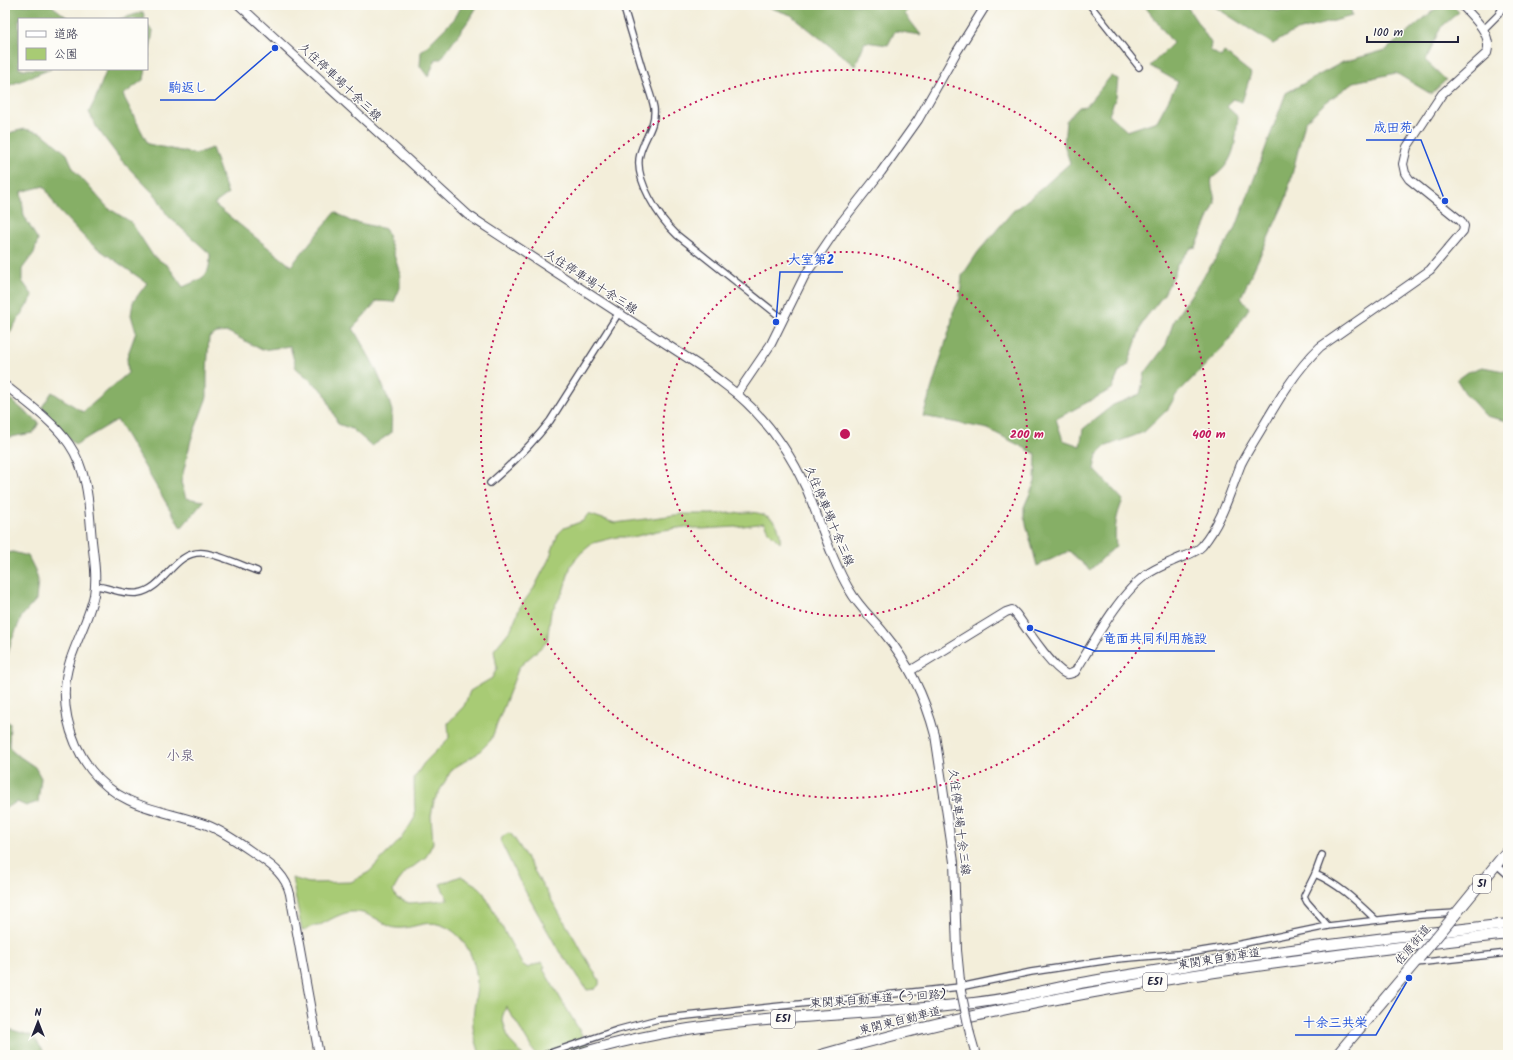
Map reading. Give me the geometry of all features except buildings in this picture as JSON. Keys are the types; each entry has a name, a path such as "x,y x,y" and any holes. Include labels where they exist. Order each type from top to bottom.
{"highway":[{"name":"佐原街道","path":"1337,1055 1418,960 1508,850"},
{"name":"東関東自動車道","path":"994,1001 1079,983 1198,964 1508,923"},
{"name":"東関東自動車道","path":"821,1055 967,1018 1095,992 1200,974 1283,962 1508,935"},
{"name":"東関東自動車道 (う回路)","path":"576,1055 597,1048 646,1036 693,1028 757,1021 931,1009 994,1001"}],"street":[{"name":"久住停車場十余三線","path":"239,5 468,215 706,370 737,394 766,423 781,443 806,488 839,572 851,594 885,634 910,671 922,693 930,716 935,735 954,862 956,950 960,989 976,1055"},
{"path":"623,5 654,107 653,125 640,155 640,170 645,188 656,211 677,235 783,319"},
{"path":"737,394 771,344 804,277 840,224 881,172 918,120 956,53 986,5"},
{"path":"1090,5 1140,67"},
{"path":"910,671 1006,612 1012,610 1046,655 1066,674 1074,672 1114,611 1132,588 1146,575 1195,552 1201,547 1223,513 1242,463 1254,442 1280,398 1310,357 1320,347 1430,270 1463,231 1463,223 1409,179 1403,164 1408,147 1438,100 1487,53 1489,42 1483,30 1462,5"},
{"path":"1483,30 1498,15 1504,5"},
{"path":"490,483 508,468 539,436 618,314"},
{"path":"5,385 54,427 68,444 78,461 84,476 87,490 95,568 95,586 91,605 70,663 66,683 68,719 78,749 96,776 108,788 119,795 138,805 207,825 224,833 266,861 282,876 287,884 290,894 320,1055"},
{"path":"95,586 125,593 144,592 157,584 180,560 186,556 199,553 210,554 257,571"},
{"path":"1322,855 1315,874 1305,893 1305,899 1328,926"},
{"path":"1497,865 1508,875"},
{"path":"1315,874 1325,878 1344,890 1376,920"},
{"path":"544,1055 618,1030 658,1019 960,989 1031,972 1063,969 1117,959 1189,953 1247,944 1328,926 1421,915 1456,914"},
{"path":"1418,960 1508,953"}],"green space":[{"path":"5,5 51,5 68,18 18,18 18,70 48,70 5,87"},
{"path":"462,5 478,5 441,59 436,59 428,77 420,66 421,52 455,18"},
{"path":"762,5 913,5 905,14 921,35 895,31 888,45 865,42 855,66 791,15"},
{"path":"1144,5 1186,5 1211,43 1210,50 1221,57 1224,52 1251,73 1242,102 1232,99 1227,107 1238,117 1235,144 1230,159 1226,165 1212,178 1215,203 1196,247 1191,248 1177,265 1175,273 1163,296 1143,321 1128,365 1119,372 1112,389 1056,419 1063,440 1080,446 1083,429 1113,405 1140,394 1145,373 1166,345 1174,320 1235,230 1286,93 1343,62 1386,50 1440,5 1452,5 1459,12 1440,28 1426,61 1446,80 1431,94 1396,73 1354,82 1325,103 1305,122 1286,199 1241,297 1249,308 1227,343 1176,395 1168,409 1144,432 1104,447 1097,455 1094,469 1123,500 1116,523 1116,546 1090,570 1069,551 1037,566 1024,516 1024,507 1035,482 1036,454 988,429 923,416 951,325 953,312 960,298 962,276 978,252 1013,211 1034,195 1070,163 1064,144 1066,121 1079,107 1086,106 1111,76 1118,79 1116,97 1109,115 1127,131 1157,121 1178,82 1150,66 1173,43"},
{"path":"1212,5 1254,5 1277,11 1293,10 1309,5 1350,5 1352,16 1293,32 1273,44"},
{"path":"143,12 145,18 123,18"},
{"path":"148,26 153,31 148,59"},
{"path":"107,70 146,70 144,79 123,95 148,144 195,154 212,148 228,194 214,204 291,266 335,212 350,221 386,229 400,274 400,288 394,302 377,301 353,328 375,367 389,401 392,411 391,433 372,446 352,429 338,424 324,392 296,368 290,346 262,350 228,332 217,333 209,337 207,397 191,440 181,482 186,498 204,501 181,528 117,420 75,445 42,407 52,392 83,412 128,373 127,357 136,332 131,315 133,302 147,283 90,243 58,210 44,186 21,192 24,216 38,240 34,253 22,269 22,281 33,296 5,340 5,137 12,132 25,129 42,133 67,154 74,170 108,208 131,222 153,256 168,266 183,287 204,276 207,273 210,262 210,254 167,215 157,197 121,160 97,128 89,112"},
{"path":"1482,367 1504,371 1508,374 1508,421 1486,416 1465,393 1457,380 1468,372"},
{"path":"5,395 39,423 33,433 5,438"},
{"path":"749,512 763,514 773,520 779,529 780,543 768,531 764,523 736,527 702,529 685,527 657,531 633,537 617,537 593,543 581,553 571,565 563,592 551,612 547,642 519,667 491,740 477,754 452,769 434,801 431,816 433,843 426,857 406,872 393,891 397,898 409,903 448,900 440,884 461,876 479,887 522,964 528,968 542,962 545,967 543,969 594,1055 536,1055 506,1006 502,1018 509,1040 523,1055 480,1055 473,1024 477,983 474,965 468,948 463,941 457,934 441,925 430,923 407,928 394,928 368,915 360,912 353,912 340,915 318,926 313,926 302,931 292,878 309,883 351,882 369,872 399,841 415,817 414,778 424,763 449,738 448,723 464,706 470,691 492,678 497,668 494,650 511,629 520,607 534,588 549,559 558,534 564,528 583,521 588,514 615,523 683,514"},
{"path":"13,552 28,556 38,580 36,600 22,616 11,642 5,665 5,553"},
{"path":"5,720 10,723 9,746 13,752 35,767 41,778 38,802 26,806 17,802 5,808"},
{"path":"509,833 520,847 599,980 599,985 595,989 587,990 572,967 560,953 519,880 501,842 503,836"},
{"path":"5,1028 33,1036 45,1055 5,1055"}],"waterway":[{"path":"1508,16 1503,28 1508,68"}],"place":[{"name":"駒返し","path":"275,48"},
{"name":"成田苑","path":"1445,201"},
{"name":"大室第2","path":"776,322"},
{"name":"竜面共同利用施設","path":"1030,628"},
{"name":"十余三共栄","path":"1409,978"}],"district":[{"name":"小泉","path":"180,756"}]}
